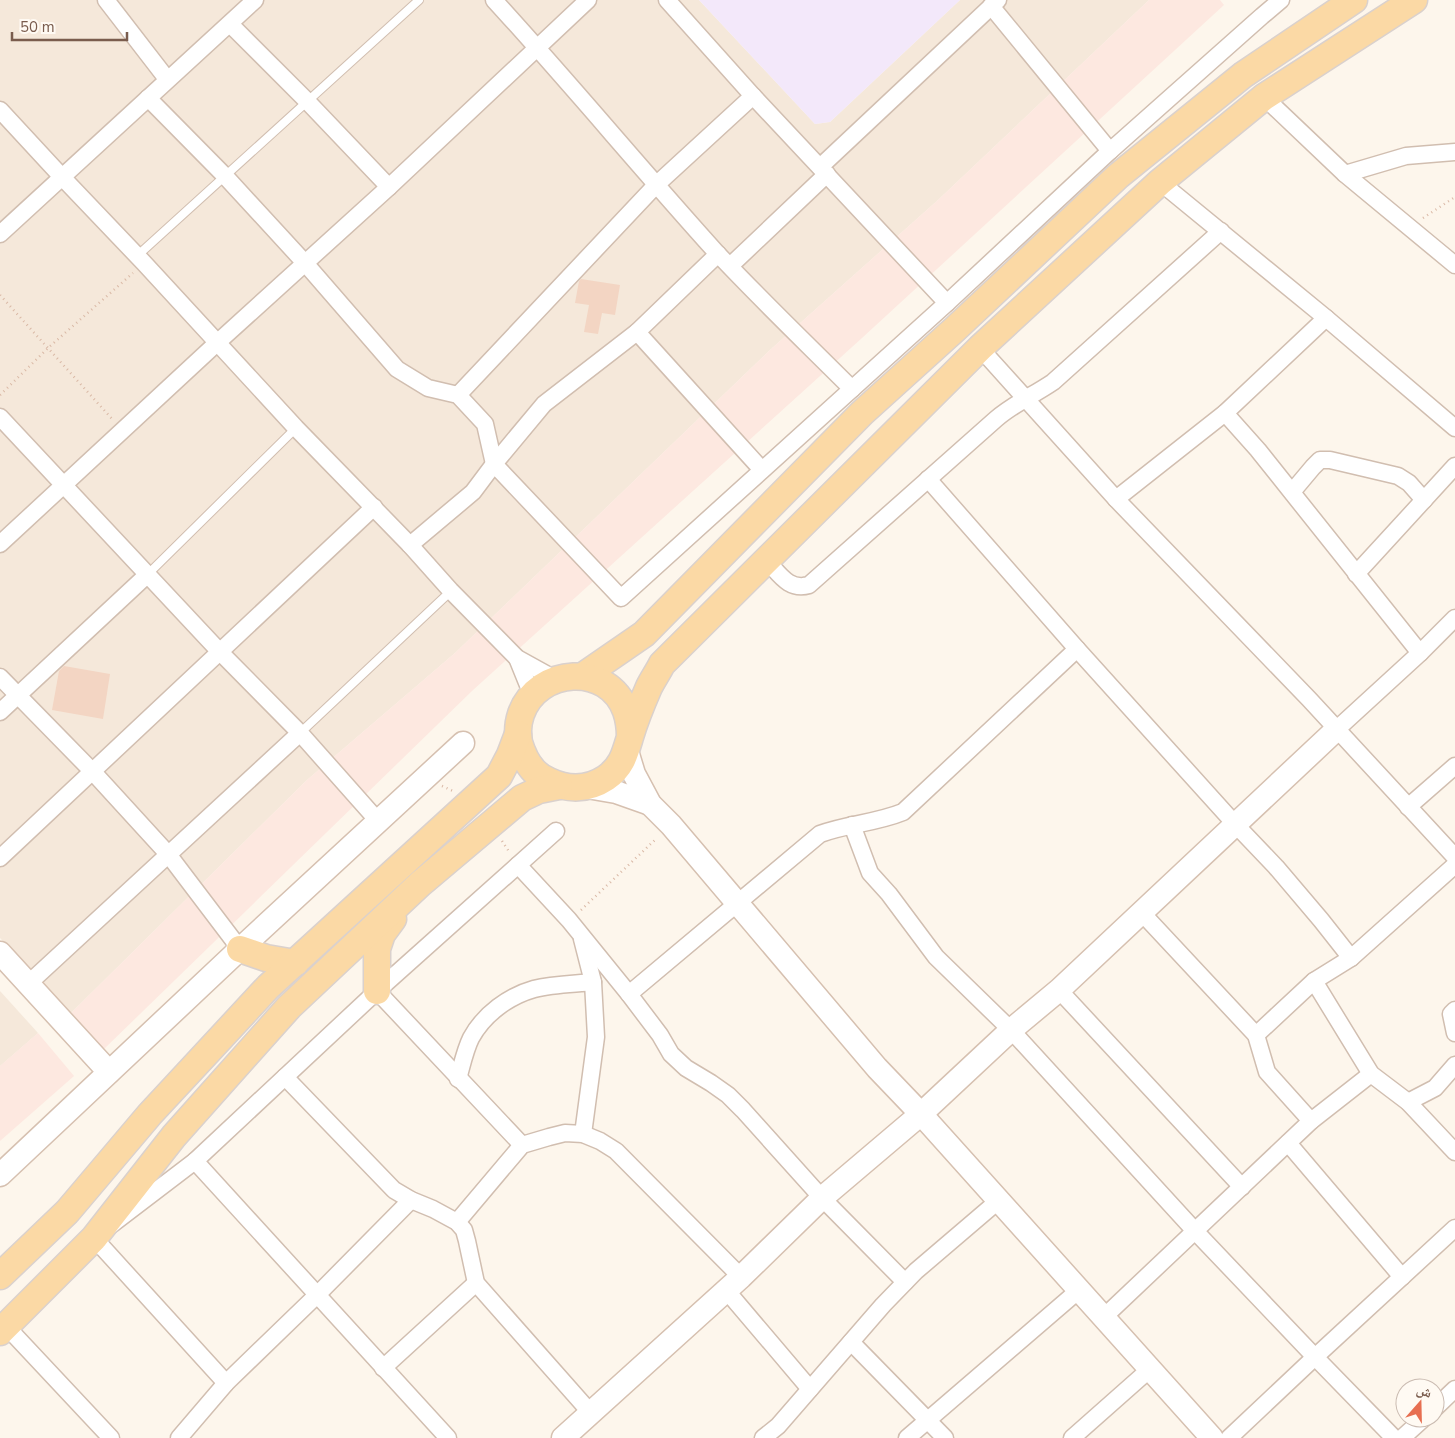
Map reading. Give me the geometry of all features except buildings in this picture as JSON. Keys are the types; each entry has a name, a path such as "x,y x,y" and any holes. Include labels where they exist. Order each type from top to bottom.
{"main road":[{"path":"583,676 644,634 862,413 955,329 1118,176 1243,75 1354,0"},
{"path":"629,744 630,723 626,709 618,697 608,687 596,680 583,676 568,676 555,679 542,686 524,706 519,720 520,748 530,766 546,780 559,786 587,787 600,782 612,774 621,763 629,744 649,686 662,664 980,348 1160,182 1264,97 1414,0"},
{"path":"0,1276 66,1212 150,1114 268,987 499,776 518,734"},
{"path":"3,1329 94,1238 174,1136 289,1007 420,884 522,798 539,790 559,786"},
{"path":"377,991 377,949 379,941 387,927 420,884"},
{"path":"240,949 266,958 295,963"}],"street":[{"path":"106,0 167,79"},
{"path":"0,234 255,0"},
{"path":"494,0 718,254 852,389"},
{"path":"0,544 389,187 588,0"},
{"path":"668,0 753,96 947,303"},
{"path":"148,98 225,176 305,263 397,369 428,388 458,395 485,424 494,464 621,598 947,303 1110,151 1281,0"},
{"path":"730,266 994,3 1110,151"},
{"path":"230,24 389,187"},
{"path":"458,395 656,185 753,96"},
{"path":"1264,97 1345,174 1455,265"},
{"path":"0,110 141,259 296,428 374,507 451,591 517,658 555,679"},
{"path":"1345,174 1406,156 1455,152"},
{"path":"1160,182 1326,318 1455,428"},
{"path":"766,560 788,582 798,587 809,585 1006,411 1053,382 1221,231"},
{"path":"410,545 473,492 544,404 637,332 718,254"},
{"path":"1116,499 1225,413 1326,318"},
{"path":"637,332 762,470"},
{"path":"980,348 1116,499 1337,729 1455,857"},
{"path":"1225,413 1258,450 1420,653"},
{"path":"0,417 220,652 300,733 378,822"},
{"path":"1292,492 1320,460 1330,460 1398,476 1409,483 1424,500"},
{"path":"1356,574 1455,466"},
{"path":"928,479 1076,649 1276,867 1351,958"},
{"path":"0,858 374,507"},
{"path":"0,712 147,575"},
{"path":"563,1438 733,1284 822,1198 921,1114 1011,1030 1058,990 1420,653 1455,618"},
{"path":"629,994 820,834 835,828 888,818 903,812 1076,649"},
{"path":"517,658 532,695"},
{"path":"0,677 93,772 168,854 240,949"},
{"path":"28,984 300,733"},
{"path":"0,1175 240,949 463,743"},
{"path":"629,744 634,774 650,804 671,825 877,1068 1104,1316 1212,1438"},
{"path":"1408,807 1455,766"},
{"path":"587,787 616,792 650,804"},
{"path":"852,825 870,873 889,894 936,957 1011,1030 1195,1231 1394,1438"},
{"path":"226,1383 94,1238 195,1160 377,991 556,831"},
{"path":"518,864 569,920 629,994 660,1035 671,1054 686,1068 711,1083 733,1100 822,1198 905,1282"},
{"path":"1256,1035 1314,981 1351,958 1455,865"},
{"path":"1142,912 1256,1035 1268,1072 1311,1121"},
{"path":"581,935 592,982 596,1037 583,1134"},
{"path":"0,953 109,1072"},
{"path":"1314,981 1371,1074 1408,1102 1455,1152"},
{"path":"458,1079 464,1055 471,1038 480,1025 494,1011 512,998 534,989 592,982"},
{"path":"1058,990 1242,1187"},
{"path":"377,991 522,1146"},
{"path":"1455,1010 1451,1014 1455,1033"},
{"path":"1408,1102 1435,1088 1455,1065"},
{"path":"1104,1316 1311,1121 1371,1074"},
{"path":"285,1076 394,1190 457,1222 464,1230 476,1283 590,1412"},
{"path":"457,1222 522,1146 565,1133 583,1134 600,1141 616,1151 733,1284 810,1389"},
{"path":"1288,1143 1402,1277"},
{"path":"195,1160 448,1438"},
{"path":"179,1438 226,1383 411,1200"},
{"path":"763,1438 778,1426 905,1282 998,1201"},
{"path":"1230,1438 1455,1228"},
{"path":"383,1368 476,1283"},
{"path":"907,1438 1079,1290"},
{"path":"3,1329 111,1438"},
{"path":"851,1342 945,1438"},
{"path":"1072,1438 1150,1369"},
{"path":"1445,1398 1455,1389"},
{"path":"1402,1438 1413,1428"}],"lane":[{"path":"141,259 225,176 419,0"},
{"path":"147,575 296,428"},
{"path":"300,733 451,591"}],"path":[{"path":"1410,227 1455,197"},
{"path":"0,395 141,259"},
{"path":"0,295 123,430"},
{"path":"426,778 473,800"},
{"path":"491,824 518,864"},
{"path":"569,920 671,825"}],"shaded area":[{"path":"0,0 699,0 815,124 830,122 960,0 1149,0 938,200 770,350 455,653 307,780 71,1013 0,938"},
{"path":"699,0 960,0 830,122 815,124"},
{"path":"1149,0 1220,0 1224,5 862,338 472,691 103,1050 71,1013 307,780 455,653 770,350 938,200"},
{"path":"0,991 38,1033 0,1066"},
{"path":"38,1033 74,1076 0,1141 0,1066"}]}
